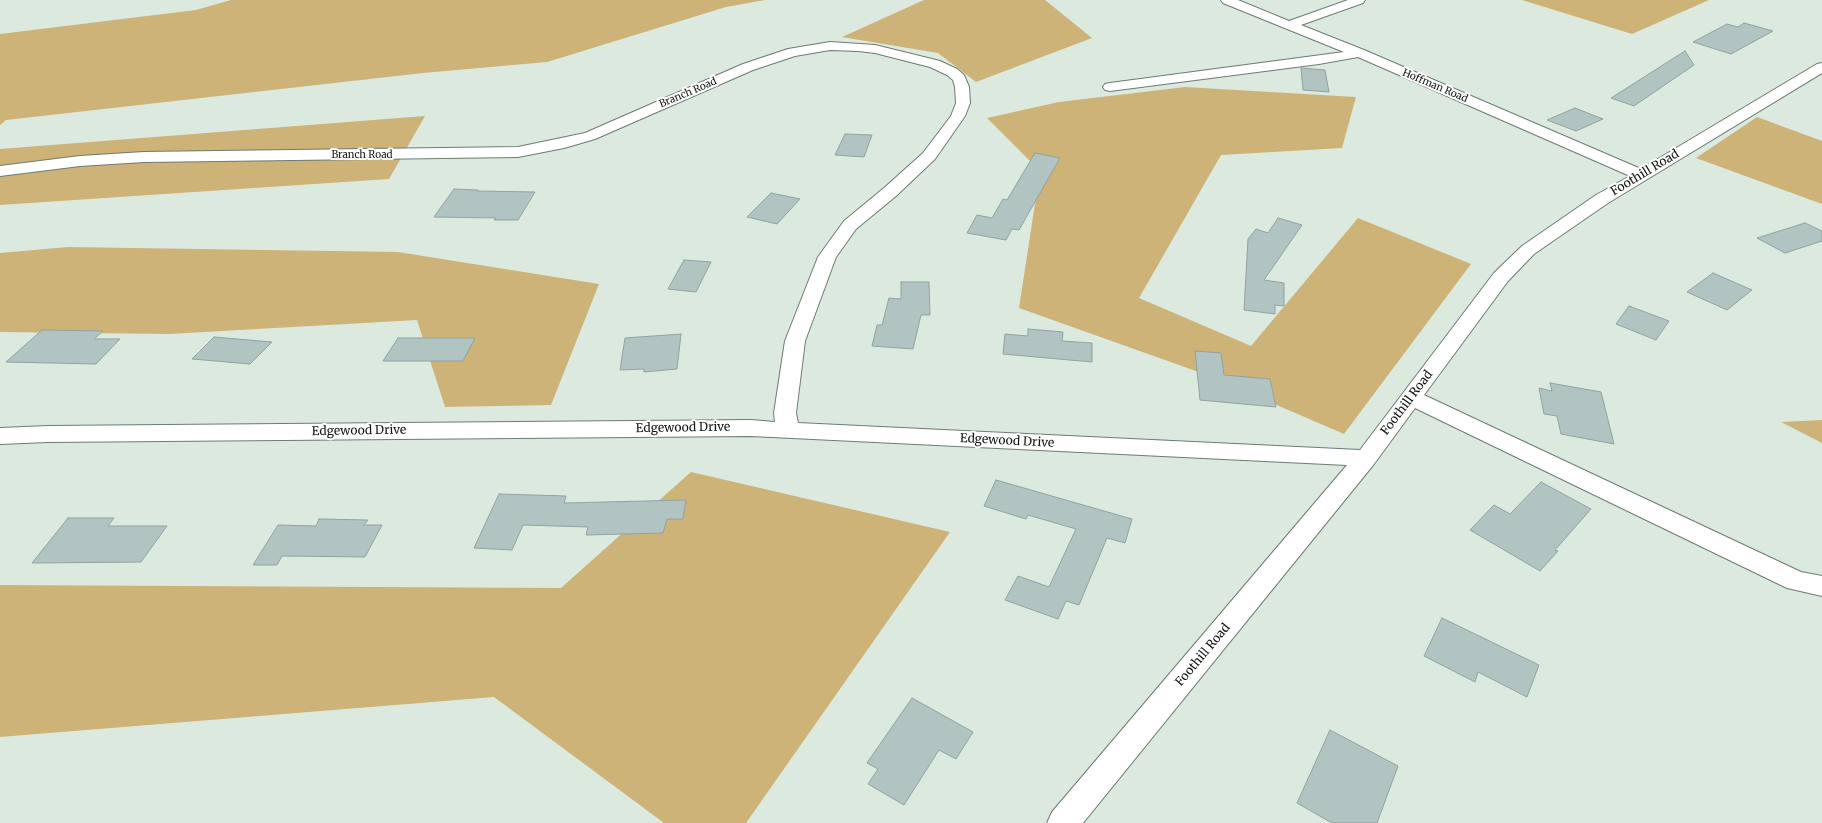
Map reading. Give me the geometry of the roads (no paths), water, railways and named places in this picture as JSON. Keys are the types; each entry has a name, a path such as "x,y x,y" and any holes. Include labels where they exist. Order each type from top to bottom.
{"street":[{"name":"Hoffman Road","path":"1227,0 1359,52 1642,175"},
{"path":"1289,25 1360,0"},
{"name":"Branch Road","path":"0,170 80,161 144,157 518,152 590,136 748,67 793,52 830,46 858,47 875,49 935,64 952,72 959,78 962,87 963,103 958,116 929,156 890,192 850,225 827,257 795,341 785,413 788,430"},
{"path":"1110,87 1319,60 1359,52"},
{"name":"Foothill Road","path":"1064,823 1366,458 1501,277 1528,250 1602,199 1822,67"},
{"path":"1410,398 1796,581 1822,586"},
{"name":"Edgewood Drive","path":"0,436 64,434 735,428 1366,458"}]}
